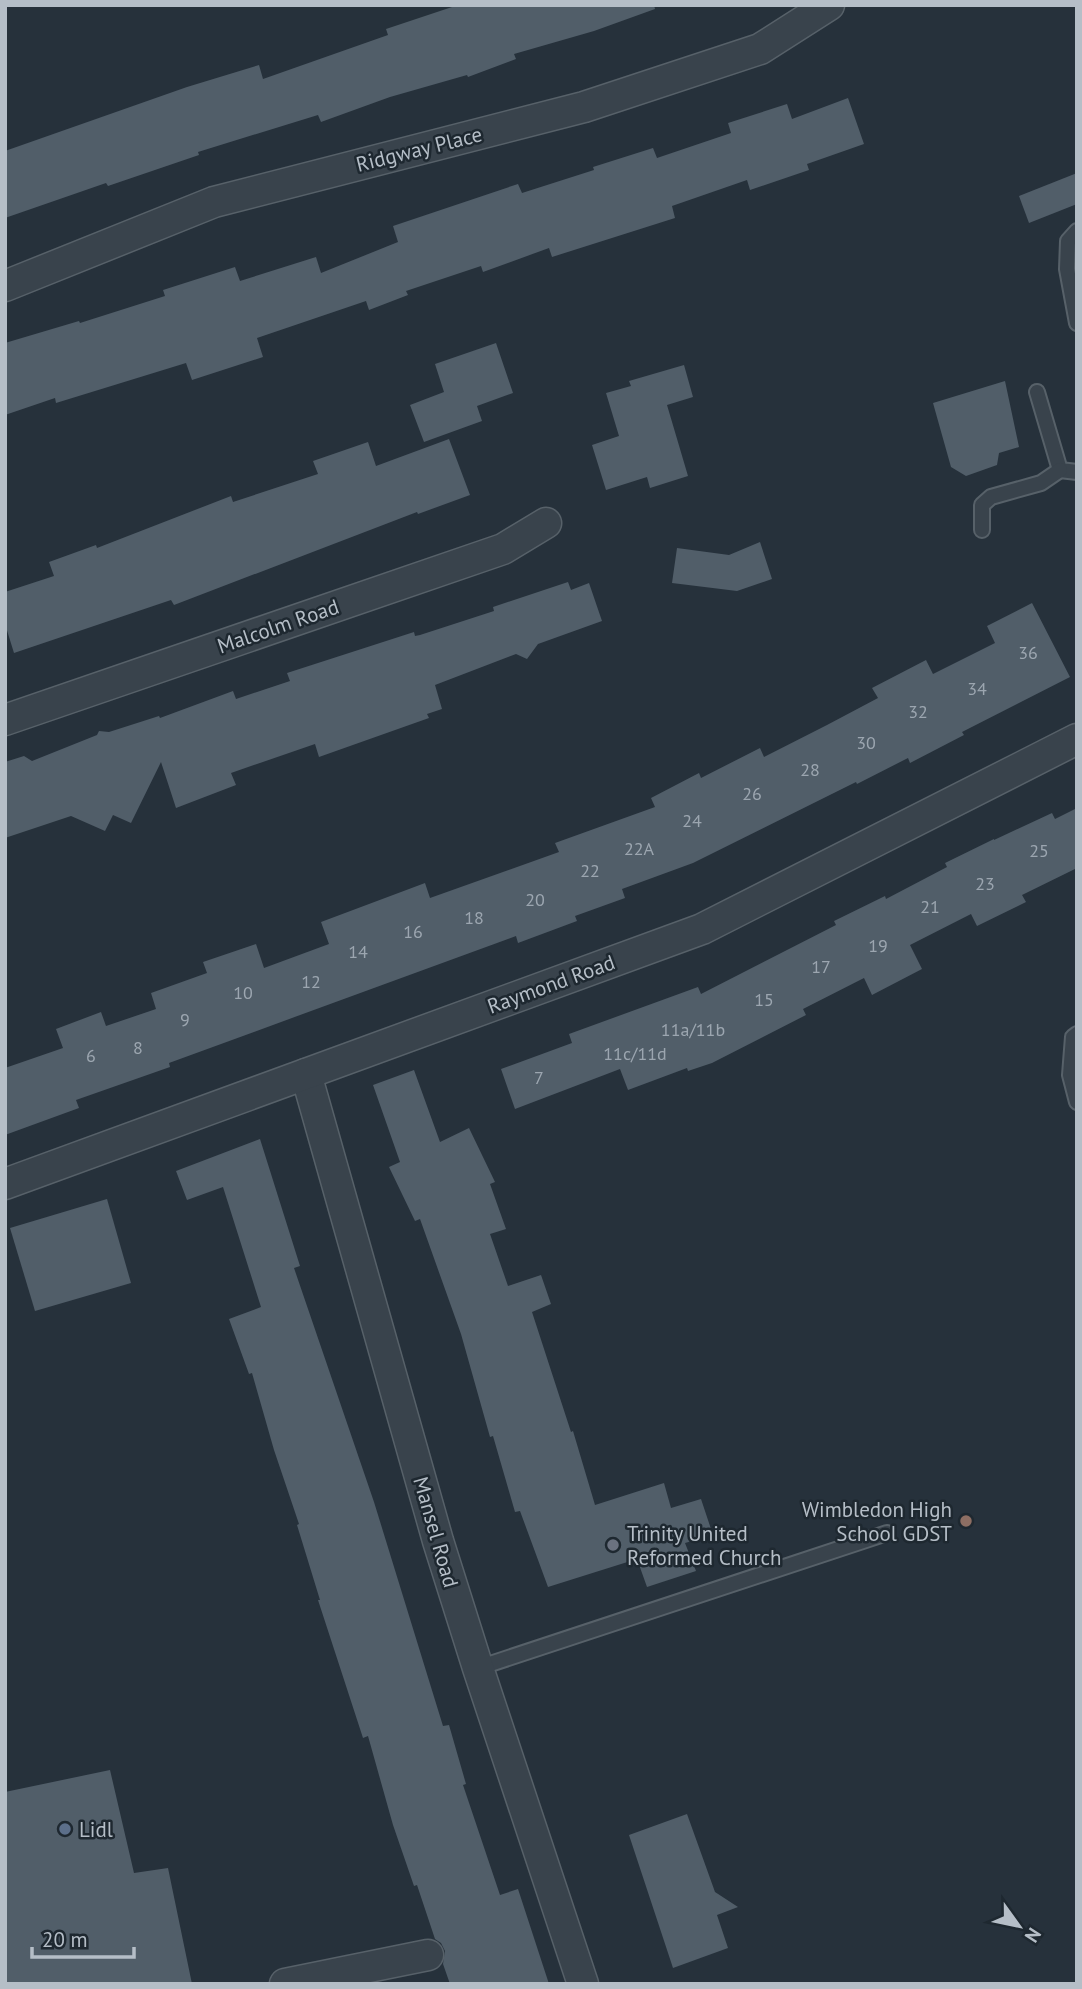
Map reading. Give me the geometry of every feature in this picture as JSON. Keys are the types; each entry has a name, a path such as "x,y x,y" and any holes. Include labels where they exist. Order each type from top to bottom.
{"street":[{"name":"Ridgway Place","path":"5,286 214,202 583,107 761,48 828,5"},
{"name":"Malcolm Road","path":"5,720 503,549 546,523"},
{"name":"Raymond Road","path":"5,1184 702,929 1077,739"},
{"name":"Mansel Road","path":"306,1074 430,1514 583,1984"},
{"path":"285,1984 428,1955"}],"lane":[{"path":"1077,231 1068,241 1067,269 1077,323"},
{"path":"1037,392 1060,470"},
{"path":"982,530 982,505 991,496 1041,483 1060,470 1077,472"},
{"path":"1077,1034 1073,1037 1070,1075 1077,1102"},
{"path":"478,1668 887,1533"}],"building":[{"path":"458,5 654,5 655,9 594,31 514,54 516,59 468,77 467,75 390,97 321,122 318,115 198,152 199,155 5,218 5,151 187,87 259,65 263,79 388,35 386,29"},
{"path":"848,98 864,144 807,164 809,170 750,190 747,180 672,206 675,218 552,257 549,248 483,272 481,266 406,291 408,295 369,310 366,301 257,338 263,357 192,380 186,363 56,403 55,398 5,415 5,343 165,296 163,290 235,267 240,281 316,257 321,273 398,242 393,226 518,184 522,193 653,148 657,158 731,133 728,123 787,104 792,119"},
{"path":"1077,173 1077,204 1029,223 1019,196"},
{"path":"496,343 513,393 477,406 482,421 424,442 410,405 444,392 435,364"},
{"path":"684,365 693,397 667,405 688,476 650,488 647,477 606,490 592,445 619,436 606,393 631,386 629,381"},
{"path":"1005,381 1019,447 999,453 997,465 966,476 951,467 933,403"},
{"path":"449,439 470,495 418,514 417,512 174,605 171,600 14,653 5,624 5,592 54,576 49,562 96,545 97,548 231,496 233,502 318,474 313,461 368,442 376,466"},
{"path":"760,542 772,579 737,591 672,583 677,548 729,555"},
{"path":"568,582 571,590 589,583 602,621 538,644 527,659 516,654 435,685 442,709 427,714 429,718 319,757 315,744 231,773 236,785 176,808 161,762 131,823 113,815 105,831 71,816 5,838 5,762 24,756 32,761 97,735 99,731 109,732 159,716 160,718 233,691 236,699 290,681 287,673 414,632 415,636 420,635 494,611 493,607"},
{"path":"1032,603 1070,677 962,732 964,735 910,763 908,758 693,863 622,889 625,898 575,916 577,921 518,943 516,936 169,1063 170,1067 76,1100 79,1108 5,1135 5,1068 63,1048 56,1029 101,1012 106,1026 156,1009 151,993 207,973 203,962 256,944 264,968 329,944 321,922 425,883 430,898 559,852 555,843 655,807 651,798 699,773 701,778 760,748 764,757 827,725 878,698 872,688 926,660 933,674 995,643 987,626"},
{"path":"1077,808 1077,868 1022,895 1026,902 977,926 971,914 910,945 922,969 872,995 864,978 803,1009 806,1015 712,1063 688,1071 687,1068 628,1090 620,1069 515,1109 501,1069 572,1043 569,1034 698,987 701,994 836,925 834,921 885,896 886,899 947,867 945,863 1052,813 1055,819"},
{"path":"414,1070 440,1142 469,1128 495,1182 490,1184 506,1229 490,1234 508,1286 541,1275 551,1304 532,1312 595,1505 664,1483 671,1508 701,1499 713,1535 685,1543 696,1571 647,1587 637,1559 548,1587 520,1511 515,1512 493,1436 490,1437 461,1334 420,1219 415,1221 389,1167 400,1162 373,1085"},
{"path":"260,1139 300,1266 294,1268 374,1502 443,1726 449,1725 466,1784 463,1785 500,1895 518,1889 549,1984 450,1984 443,1964 445,1951 435,1939 417,1885 414,1886 393,1825 368,1736 363,1738 318,1600 297,1525 299,1524 252,1373 249,1374 229,1319 261,1307 223,1187 187,1200 176,1171"},
{"path":"107,1199 131,1283 35,1311 10,1228"},
{"path":"110,1770 134,1873 168,1868 192,1984 5,1984 5,1792"},
{"path":"687,1814 715,1892 738,1907 717,1915 728,1948 673,1968 629,1835"}],"place":[{"name":"Wimbledon High School GDST","path":"966,1521"},
{"name":"Trinity United Reformed Church","path":"613,1545"},
{"name":"Lidl","path":"65,1829"}]}
